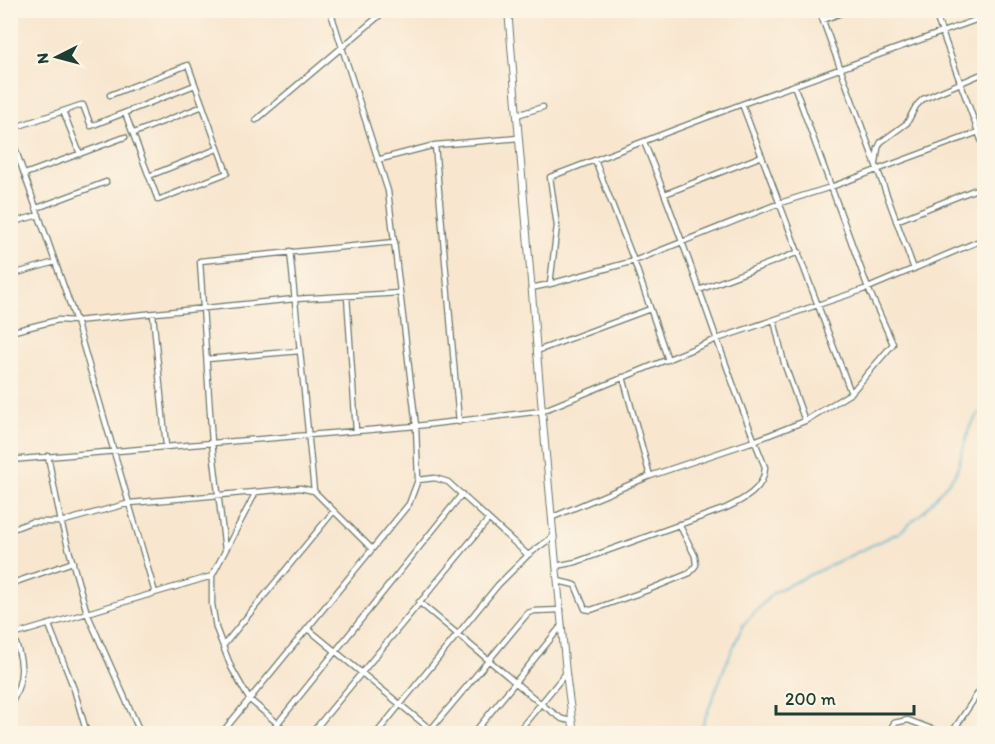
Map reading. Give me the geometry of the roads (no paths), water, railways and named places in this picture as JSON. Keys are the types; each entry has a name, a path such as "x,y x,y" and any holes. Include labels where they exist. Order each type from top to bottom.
{"main road":[{"path":"508,10 556,566 573,727"}],"street":[{"path":"220,734 409,504 418,480 416,426 388,191 330,10"},
{"path":"256,120 386,10"},
{"path":"819,10 914,269"},
{"path":"823,20 849,10"},
{"path":"934,10 984,148"},
{"path":"550,284 557,226 550,177 742,104 984,17"},
{"path":"110,95 188,65 227,173 158,200 125,113"},
{"path":"877,168 878,148 881,142 907,123 919,102 984,73"},
{"path":"10,129 82,105 91,126 195,85"},
{"path":"553,517 650,476 805,421 851,393 893,344 868,288 794,85"},
{"path":"742,104 851,393"},
{"path":"134,133 203,106"},
{"path":"517,115 543,107"},
{"path":"63,111 80,154"},
{"path":"531,288 633,261 780,203 831,187 984,130"},
{"path":"10,134 76,321 155,593"},
{"path":"25,174 125,137"},
{"path":"377,160 435,145 519,138"},
{"path":"556,566 576,562 726,508 747,497 765,475 765,467 644,142"},
{"path":"435,145 459,422"},
{"path":"149,176 217,149"},
{"path":"665,194 762,156"},
{"path":"595,160 668,360"},
{"path":"37,208 106,182"},
{"path":"896,221 984,186"},
{"path":"10,223 39,215"},
{"path":"10,460 416,426 542,411 717,339 868,288 984,239"},
{"path":"225,550 212,442 200,261 395,242"},
{"path":"290,251 314,491"},
{"path":"699,290 799,252"},
{"path":"10,275 55,262"},
{"path":"10,332 58,320 76,321 295,299 400,293"},
{"path":"347,297 356,431"},
{"path":"537,351 650,309"},
{"path":"153,314 165,446"},
{"path":"774,320 784,363 805,421"},
{"path":"207,359 300,351"},
{"path":"623,377 650,476"},
{"path":"48,456 61,522 87,612 141,734"},
{"path":"418,480 435,478 448,482 528,555"},
{"path":"10,530 31,522 61,522 130,503 300,488 314,491 372,549"},
{"path":"256,492 212,576 212,604 216,628 223,646 249,699 290,734"},
{"path":"269,734 334,650 462,494"},
{"path":"223,646 333,512"},
{"path":"311,734 488,520"},
{"path":"558,582 575,585 585,609 591,610 690,573 696,565 695,556 679,524"},
{"path":"376,734 498,585 528,555 554,536"},
{"path":"10,584 73,562"},
{"path":"10,706 20,688 22,670 20,652 12,632 49,625 212,576"},
{"path":"419,602 541,704 573,727 567,734"},
{"path":"429,731 528,613 534,610 561,610"},
{"path":"49,625 74,689 87,734"},
{"path":"473,734 562,625"},
{"path":"307,628 400,704 429,731 436,734"},
{"path":"516,734 566,673"},
{"path":"951,734 984,684"},
{"path":"888,734 894,723 899,720 908,720 945,734"}],"waterway":[{"path":"699,734 743,625 774,592 900,532 923,512 956,473 970,426 984,406"}]}
